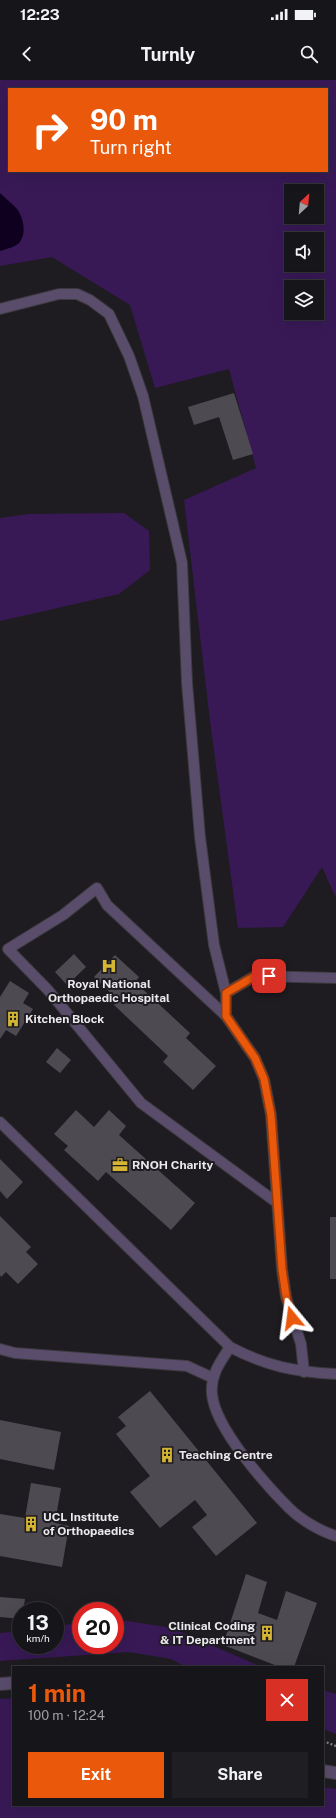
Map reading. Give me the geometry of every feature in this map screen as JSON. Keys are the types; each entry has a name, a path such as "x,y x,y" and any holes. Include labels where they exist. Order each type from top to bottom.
{"street":[{"path":"0,1684 12,1683"},
{"path":"324,1771 336,1773"}],"lane":[{"path":"0,309 59,294 77,294 90,300 109,314 129,356 143,396 182,563 187,683 200,837 214,945 226,993 226,1016"},
{"path":"276,1202 141,1103 48,990 4,946 63,915 97,888 107,905 226,1016 255,1058 264,1079 271,1115 276,1202 285,1290 301,1344 304,1372"},
{"path":"226,993 255,976 336,978"},
{"path":"0,1122 230,1346 258,1361 304,1372 336,1374"},
{"path":"230,1346 215,1371 212,1393 216,1410 228,1433 254,1469 290,1509 305,1521 336,1536"},
{"path":"0,1349 15,1353 159,1362 187,1366 213,1378"}],"path":[{"path":"324,1741 336,1746"}],"shaded area":[{"path":"0,80 336,80 336,898 322,867 283,927 238,928 210,721 184,500 256,468 229,369 155,388 130,305 52,257 0,266"},
{"path":"0,193 17,209 21,216 24,229 22,238 18,244 0,251"},
{"path":"124,513 149,531 150,570 119,594 0,621 0,518 29,514"},
{"path":"124,1620 172,1628 260,1666 184,1666 171,1659 124,1652"},
{"path":"72,1624 72,1654 100,1654 0,1661 0,1633 12,1632 12,1654 64,1654 64,1625"},
{"path":"324,1690 336,1694 336,1734 324,1729"},
{"path":"12,1698 12,1806 324,1806 324,1787 336,1789 336,1818 0,1818 0,1699"}],"building":[{"path":"234,393 253,454 233,460 219,417 194,425 188,407"},
{"path":"74,954 86,967 67,985 55,972"},
{"path":"115,955 139,977 135,982 190,1033 186,1038 216,1066 193,1090 163,1062 168,1056 114,1005 118,1000 94,977"},
{"name":"Kitchen Block","path":"10,981 29,993 23,1003 33,1009 16,1036 6,1030 0,1039 0,997"},
{"path":"57,1048 71,1060 60,1073 46,1062"},
{"path":"76,1110 94,1127 109,1110 126,1126 119,1135 195,1203 171,1230 106,1172 98,1181 64,1150 68,1146 54,1134"},
{"path":"0,1159 23,1182 7,1199 0,1191"},
{"path":"0,1216 31,1247 26,1252 38,1264 18,1284 6,1272 1,1277 0,1275"},
{"path":"330,1217 336,1217 336,1279 330,1279"},
{"name":"Teaching Centre","path":"150,1391 257,1523 216,1556 192,1527 207,1515 195,1500 160,1528 130,1492 150,1476 116,1434 126,1426 118,1417"},
{"path":"0,1420 61,1432 54,1470 0,1459"},
{"name":"UCL Institute of Orthopaedics","path":"31,1483 61,1488 55,1523 69,1526 62,1567 0,1556 0,1514 25,1518"},
{"name":"Clinical Coding & IT Department","path":"246,1574 267,1582 258,1613 277,1620 286,1591 317,1603 294,1666 277,1666 223,1645"},
{"path":"0,1597 25,1599 24,1602 12,1602 12,1618 0,1617"}],"place":[{"name":"Royal National Orthopaedic Hospital","path":"109,966"},
{"name":"Kitchen Block","path":"13,1019"},
{"name":"RNOH Charity","path":"120,1165"},
{"name":"Teaching Centre","path":"167,1455"},
{"name":"UCL Institute of Orthopaedics","path":"31,1524"},
{"name":"Clinical Coding & IT Department","path":"267,1633"}],"route":[{"path":"269,976 255,976 226,993 226,1016 255,1058 264,1079 271,1115 276,1202 282,1269 286,1296 292,1318"}]}
